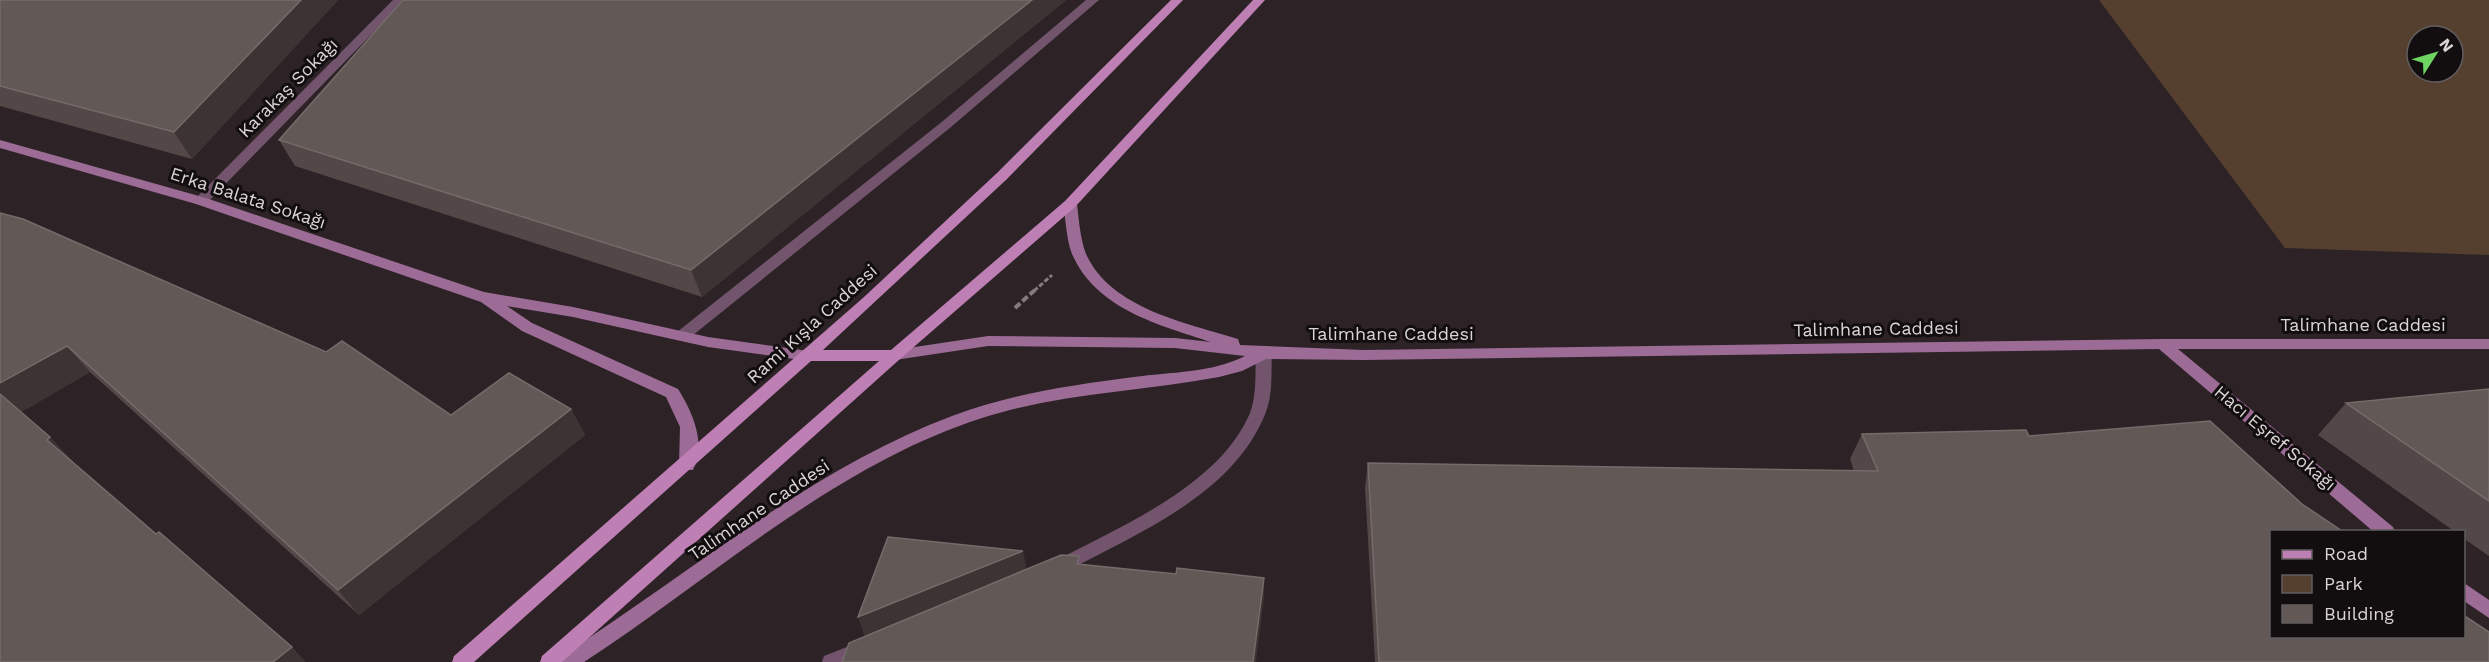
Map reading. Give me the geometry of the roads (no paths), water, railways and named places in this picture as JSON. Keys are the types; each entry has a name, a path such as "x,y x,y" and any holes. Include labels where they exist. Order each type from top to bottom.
{"main road":[{"name":"Rami Kışla Caddesi","path":"461,662 808,356 1002,176 1177,0"},
{"path":"549,662 895,355 1070,204 1259,0"},
{"name":"Erka Balata Sokağı","path":"0,144 201,201 482,297 573,312 682,336 808,356"},
{"path":"1070,204 1081,258 1100,284 1126,303 1156,318 1264,353"},
{"name":"Erka Balata Sokağı","path":"482,297 527,327 672,393 685,413 691,443 687,465"},
{"name":"Talimhane Caddesi","path":"895,355 988,341 1175,343 1264,353 1471,355 2162,344 2489,344"},
{"name":"Hacı Eşref Sokağı","path":"2162,344 2386,530"},
{"name":"Talimhane Caddesi","path":"567,662 629,624 807,497 916,438 1003,405 1080,389 1233,368 1264,353"},
{"path":"808,356 895,355"},
{"path":"2465,592 2489,610"}],"street":[{"name":"Karakaş Sokağı","path":"201,201 399,0"},
{"path":"682,336 947,124 1093,0"},
{"path":"1043,574 1164,509 1208,478 1242,445 1259,410 1264,353"},
{"path":"831,662 883,640"}]}
